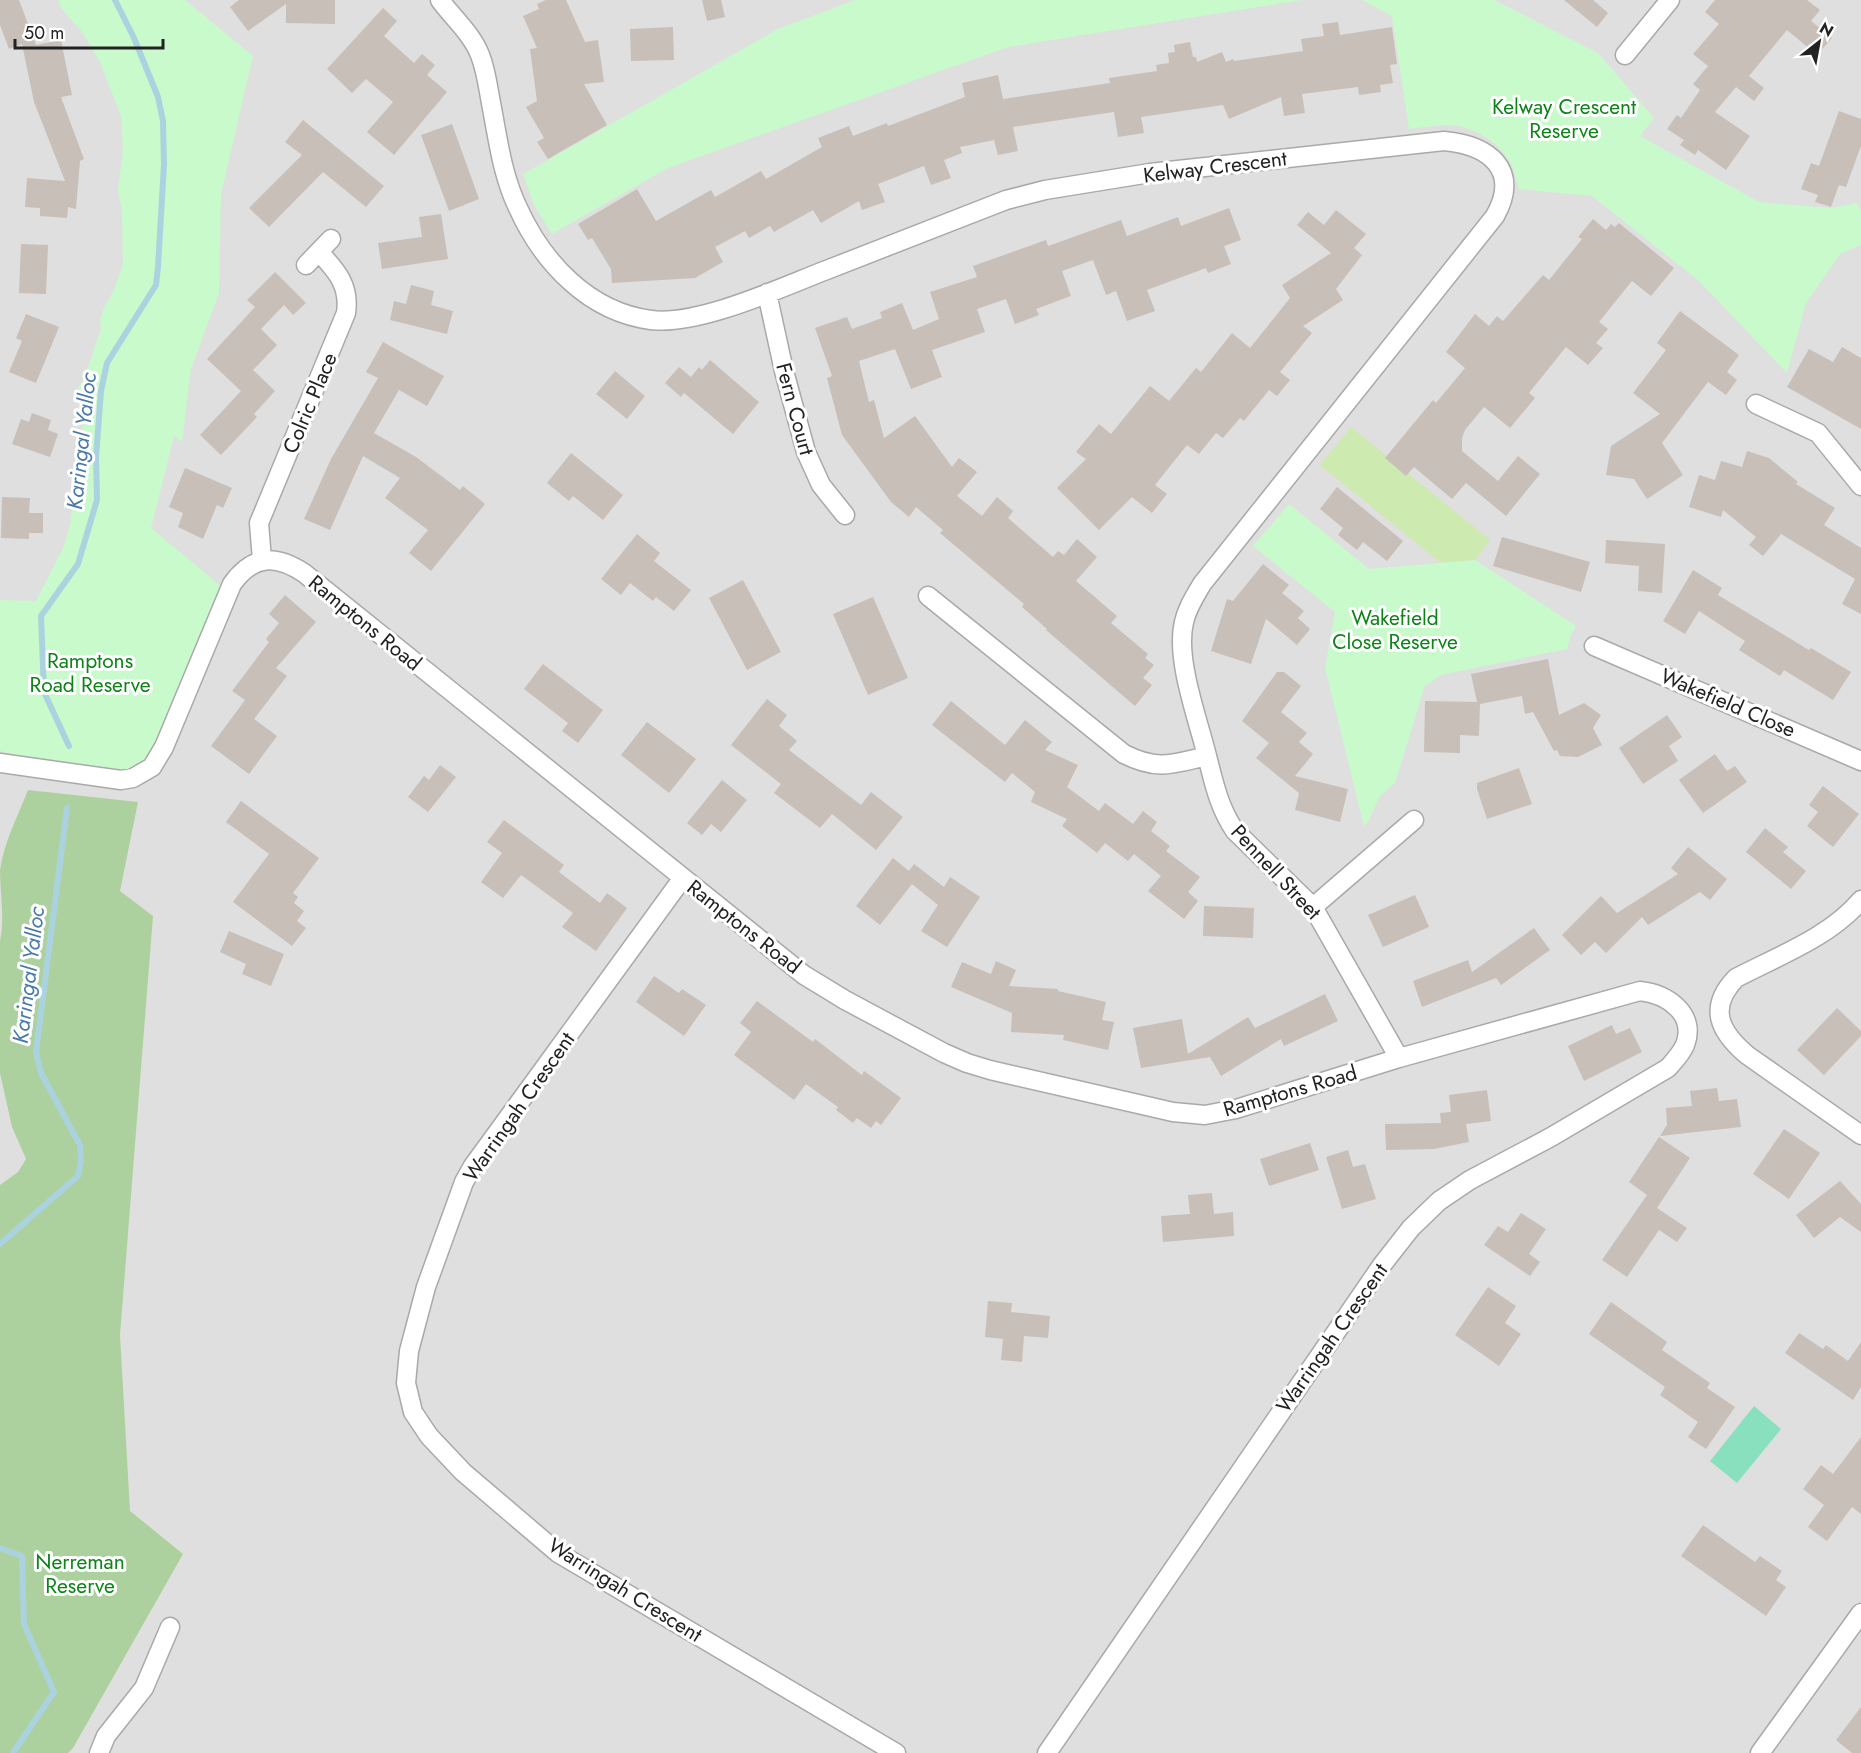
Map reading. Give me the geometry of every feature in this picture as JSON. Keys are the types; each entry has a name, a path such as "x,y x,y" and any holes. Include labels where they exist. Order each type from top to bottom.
{"street":[{"name":"Kelway Crescent","path":"440,0 471,38 479,52 486,71 503,168 518,209 544,253 577,287 600,303 625,314 652,320 676,320 698,316 767,293 1006,200 1045,190 1150,173 1444,141 1475,146 1492,159 1503,178 1505,187 1502,204 1495,216 1202,584 1190,605 1183,624 1182,644 1185,669 1207,756"},
{"path":"1625,55 1670,0"},
{"name":"Colric Place","path":"262,560 259,523 346,313 348,302 344,282 334,267 325,245 306,265"},
{"name":"Fern Court","path":"767,293 784,370 806,452 821,485 845,515"},
{"path":"1756,404 1818,433 1861,486"},
{"path":"0,763 121,780 143,774 152,767 164,747 232,584 246,568 262,560"},
{"name":"Ramptons Road","path":"262,560 283,561 304,573 682,879 823,988 944,1053 990,1070 1173,1112 1205,1114 1236,1109 1399,1058 1640,991 1655,993 1670,1000 1681,1011"},
{"path":"928,596 1125,754 1143,763 1165,766 1207,756"},
{"name":"Wakefield Close","path":"1594,646 1861,761"},
{"name":"Pennell Street","path":"1207,756 1225,816 1235,831 1313,907 1399,1058"},
{"path":"1313,907 1414,820"},
{"name":"Warringah Crescent","path":"682,879 473,1166 464,1182 426,1287 409,1351 406,1383 413,1412 429,1436 463,1472 558,1553 896,1753"},
{"path":"1861,900 1823,933 1736,978 1726,989 1719,1002 1719,1015 1722,1028 1731,1041 1747,1055 1861,1135"},
{"name":"Warringah Crescent","path":"1047,1753 1369,1285 1411,1228 1440,1201 1470,1180 1551,1137 1668,1068 1680,1055 1686,1043 1687,1027 1681,1011"},
{"path":"1761,1753 1861,1613"},
{"path":"99,1753 106,1736 144,1688 170,1628"}],"shaded area":[{"path":"0,0 1861,0 1861,1753 0,1753"}],"green space":[{"name":"Ramptons Road Reserve","path":"58,0 185,0 253,56 221,194 219,293 191,369 182,442 174,436 151,528 223,588 151,756 134,768 115,772 42,761 0,751 0,600 36,601 63,548 77,487 76,479 81,449 83,419 77,395 101,329 100,320 103,310 114,290 123,264 122,211 118,190 123,151 121,116 100,62 82,32 62,9"},
{"path":"855,0 1302,0 1008,47 668,168 552,234 534,205 523,174 778,29"},
{"name":"Kelway Crescent Reserve","path":"1362,0 1494,0 1598,53 1654,118 1640,136 1759,202 1830,208 1857,203 1861,211 1861,245 1840,254 1806,303 1787,373 1698,280 1592,196 1519,189 1507,157 1485,137 1467,128 1438,125 1409,129 1392,16"},
{"path":"1351,427 1490,540 1475,560 1441,563 1320,465"},
{"name":"Wakefield Close Reserve","path":"1289,504 1369,569 1475,560 1576,626 1567,649 1441,675 1425,686 1395,783 1380,796 1364,826 1325,668 1335,612 1253,546"},
{"name":"Nerreman Reserve","path":"28,790 138,802 120,891 153,916 120,1335 130,1511 183,1554 73,1748 68,1753 0,1753 0,1185 18,1172 26,1159 12,1127 0,1073 2,915 0,870 8,839"},
{"path":"1754,1406 1781,1429 1737,1483 1710,1461"}],"building":[{"path":"0,0 19,0 36,45 61,40 72,95 61,97 84,159 80,161 76,209 68,207 67,218 40,216 40,208 25,207 27,178 65,181 34,102 22,44 9,49 0,25"},
{"path":"239,0 335,0 335,24 286,23 286,4 248,31 230,7"},
{"path":"546,0 566,0 585,42 598,40 604,82 584,84 607,125 548,159 537,142 544,138 526,107 537,101 530,49 537,48 523,16 539,9 537,4"},
{"path":"702,0 721,0 725,17 707,21"},
{"path":"1564,0 1593,0 1608,13 1597,27"},
{"path":"1715,0 1807,0 1820,10 1811,21 1832,38 1817,55 1787,30 1749,76 1764,88 1754,101 1736,87 1715,112 1750,136 1726,170 1698,150 1695,155 1680,145 1684,140 1667,129 1677,115 1681,118 1700,90 1693,84 1708,66 1693,54 1719,24 1705,12"},
{"path":"383,8 397,21 384,36 414,63 422,54 435,65 427,75 447,92 394,155 367,132 393,102 366,79 352,93 327,69"},
{"path":"1338,22 1340,35 1392,27 1397,64 1390,65 1393,83 1380,85 1381,92 1359,95 1358,87 1302,94 1305,113 1284,116 1281,97 1229,119 1223,105 1141,117 1144,133 1118,137 1114,112 1013,127 1018,151 998,155 994,140 960,147 962,153 944,160 951,178 931,185 924,166 878,184 885,202 862,210 859,201 821,223 813,210 774,232 770,226 749,238 745,231 715,247 723,262 695,278 612,283 611,269 592,238 588,240 578,224 637,189 656,221 711,190 715,197 761,171 766,179 822,147 818,138 849,126 853,136 887,123 888,126 965,97 962,83 998,75 1003,99 1110,83 1109,78 1157,71 1156,65 1169,63 1168,53 1175,52 1174,45 1190,42 1193,57 1196,57 1197,62 1222,52 1226,62 1233,59 1234,61 1303,51 1301,39 1324,36 1322,24"},
{"path":"673,27 674,60 631,61 630,29"},
{"path":"1839,111 1861,119 1861,146 1846,187 1839,185 1831,207 1815,202 1818,195 1801,189 1811,163 1819,166"},
{"path":"303,120 384,186 366,207 323,172 269,227 249,208 302,155 285,142"},
{"path":"452,124 479,199 449,211 421,135"},
{"path":"1229,208 1241,240 1224,246 1231,264 1208,273 1206,268 1147,290 1155,311 1127,321 1116,291 1106,295 1093,260 1062,271 1071,296 1036,309 1039,315 1015,324 1006,299 977,309 985,332 932,350 942,377 911,389 895,349 859,361 869,402 874,400 884,438 915,416 952,467 959,458 977,472 957,496 982,516 997,497 1013,511 1008,518 1053,557 1058,551 1064,555 1077,539 1097,557 1076,581 1117,616 1111,623 1148,654 1145,658 1154,665 1143,678 1152,685 1135,706 1046,630 1022,607 1024,604 940,533 943,530 916,507 909,517 891,502 842,435 827,378 832,376 815,328 847,317 852,329 882,318 880,312 902,303 913,330 939,319 930,292 977,277 973,266 1046,240 1048,246 1121,220 1127,236 1178,217 1181,226"},
{"path":"1336,210 1366,234 1354,248 1362,255 1336,289 1343,300 1303,326 1312,333 1280,372 1290,380 1277,396 1269,390 1244,421 1240,418 1223,438 1216,433 1199,454 1187,445 1155,485 1167,494 1152,513 1132,497 1099,530 1057,488 1086,459 1076,452 1099,424 1111,434 1150,386 1169,401 1196,368 1201,372 1232,333 1250,348 1290,298 1282,285 1331,253 1297,225 1308,212 1324,225"},
{"path":"441,214 448,259 382,269 378,243 422,237 419,217"},
{"path":"1593,219 1606,230 1611,224 1615,227 1619,223 1674,268 1651,296 1632,281 1599,322 1608,329 1596,343 1603,348 1588,365 1566,347 1529,393 1535,398 1510,428 1484,407 1465,430 1462,438 1462,451 1498,481 1518,456 1540,474 1506,516 1466,483 1452,499 1414,467 1406,476 1385,458 1433,400 1436,403 1465,368 1446,352 1475,314 1489,326 1497,316 1503,321 1543,275 1549,280 1582,239 1578,237"},
{"path":"21,244 48,245 46,294 19,293"},
{"path":"275,272 306,303 293,315 284,305 261,329 277,345 253,370 275,391 254,414 257,417 221,455 200,435 241,391 207,359 255,307 247,300"},
{"path":"411,285 434,291 431,305 453,311 447,334 390,320 394,301 406,304"},
{"path":"1680,311 1739,355 1727,372 1737,380 1726,395 1708,382 1662,443 1683,475 1647,499 1634,479 1606,475 1611,446 1660,414 1633,393 1666,350 1657,343"},
{"path":"26,314 59,327 36,383 9,372 22,341 16,338"},
{"path":"383,342 444,376 427,406 399,390 374,433 416,457 460,490 463,486 485,504 431,571 409,553 428,530 385,498 400,478 363,456 330,530 304,519 331,459 378,378 366,372"},
{"path":"1842,347 1861,358 1861,429 1787,387 1809,349 1833,362"},
{"path":"710,360 759,402 733,434 684,393 681,397 665,383 679,367 691,377 699,367 702,370"},
{"path":"615,371 645,396 627,419 596,394"},
{"path":"32,413 51,420 48,430 58,434 50,457 12,444 21,419 29,422"},
{"path":"1747,451 1769,458 1798,482 1796,484 1835,508 1824,525 1861,548 1861,614 1842,604 1855,579 1781,534 1763,556 1749,545 1756,537 1723,510 1721,517 1689,507 1699,475 1715,480 1721,461 1742,467"},
{"path":"571,453 623,495 603,520 573,496 569,501 547,483"},
{"path":"185,468 232,488 223,508 217,505 203,539 178,527 183,513 169,507"},
{"path":"1337,487 1403,541 1387,561 1363,542 1357,550 1338,535 1343,528 1320,509"},
{"path":"2,497 30,498 29,513 43,513 43,533 29,533 29,539 1,538"},
{"path":"637,534 660,553 654,561 691,590 674,611 656,597 653,601 630,583 621,595 601,579"},
{"path":"1502,537 1590,562 1581,592 1493,566"},
{"path":"1606,540 1665,544 1662,593 1638,591 1639,566 1605,563"},
{"path":"1263,564 1289,585 1282,593 1304,611 1298,618 1310,629 1297,645 1266,619 1251,664 1211,651 1227,599 1233,601"},
{"path":"1693,570 1722,588 1718,595 1809,650 1811,648 1851,672 1833,700 1784,670 1780,676 1739,650 1745,641 1699,611 1685,634 1663,621"},
{"path":"743,580 781,652 747,670 709,598"},
{"path":"285,595 316,622 276,668 287,676 254,719 277,736 249,774 211,746 245,700 232,691 269,642 266,639 279,623 269,614"},
{"path":"873,597 908,678 868,695 833,614"},
{"path":"1548,659 1559,715 1584,703 1601,715 1593,728 1602,745 1578,757 1560,756 1557,750 1554,751 1533,712 1525,714 1522,696 1480,704 1479,736 1460,735 1460,753 1424,752 1425,701 1477,702 1471,674"},
{"path":"543,664 603,710 578,743 562,731 568,723 524,689"},
{"path":"1277,672 1284,672 1301,686 1281,712 1307,733 1299,742 1313,754 1295,776 1348,789 1340,822 1295,810 1299,793 1256,758 1269,743 1242,721"},
{"path":"767,699 787,715 779,726 797,741 789,750 861,805 871,792 903,817 876,850 832,814 820,828 774,793 781,784 731,745"},
{"path":"951,701 1005,745 1025,720 1052,742 1045,750 1078,765 1067,787 1099,811 1105,803 1133,824 1143,811 1157,822 1151,831 1170,846 1166,851 1200,877 1188,892 1198,901 1184,919 1148,891 1161,876 1134,854 1128,861 1105,843 1097,853 1062,826 1067,819 1031,802 1035,792 1012,773 1005,782 932,725"},
{"path":"1667,715 1682,737 1669,746 1678,761 1643,784 1619,748"},
{"path":"647,722 696,759 669,793 621,755"},
{"path":"1715,754 1727,771 1735,766 1747,782 1703,813 1679,780"},
{"path":"440,765 456,777 428,812 408,797 424,776 429,780"},
{"path":"1519,768 1532,804 1487,819 1477,783"},
{"path":"722,780 747,800 721,832 711,824 702,835 687,823"},
{"path":"1823,786 1859,814 1833,847 1807,826 1818,812 1809,805"},
{"path":"241,801 319,858 293,893 298,897 294,903 304,911 297,921 306,928 292,946 233,902 269,854 226,822"},
{"path":"504,820 564,865 559,872 600,903 607,893 627,908 596,951 562,927 573,913 521,875 503,898 481,882 502,853 487,842"},
{"path":"1765,828 1788,847 1783,852 1806,871 1791,889 1746,852"},
{"path":"1688,847 1727,879 1710,900 1700,892 1648,925 1642,917 1606,953 1595,942 1581,955 1562,935 1601,896 1617,913 1678,874 1671,868"},
{"path":"893,858 909,871 914,864 944,887 950,877 980,897 947,947 921,931 938,905 912,884 880,925 856,906"},
{"path":"1415,895 1429,927 1383,947 1368,915"},
{"path":"1204,906 1254,908 1253,938 1203,936"},
{"path":"1534,928 1550,950 1501,985 1496,978 1422,1007 1413,981 1468,960 1472,972"},
{"path":"229,931 284,954 271,986 242,974 246,964 220,952"},
{"path":"996,961 1016,970 1009,986 1058,989 1058,991 1106,1002 1102,1020 1114,1022 1108,1050 1063,1040 1064,1035 1011,1032 1012,1013 951,987 962,962 991,974"},
{"path":"654,976 679,993 682,989 706,1005 684,1036 636,1002"},
{"path":"1325,994 1338,1021 1284,1046 1281,1039 1221,1076 1210,1057 1141,1068 1133,1028 1182,1019 1188,1054 1248,1017 1255,1028"},
{"path":"757,1001 813,1042 815,1039 862,1075 864,1071 901,1098 881,1125 876,1121 871,1128 857,1118 853,1123 836,1110 838,1107 806,1084 794,1100 734,1055 751,1032 740,1023"},
{"path":"1837,1008 1861,1031 1861,1036 1824,1075 1797,1050"},
{"path":"1612,1025 1616,1034 1630,1028 1642,1052 1584,1081 1568,1046"},
{"path":"1717,1088 1719,1101 1737,1099 1741,1127 1660,1136 1667,1125 1666,1108 1692,1106 1690,1091"},
{"path":"1487,1090 1491,1121 1466,1124 1469,1142 1434,1149 1386,1150 1385,1124 1441,1123 1440,1113 1451,1112 1449,1095"},
{"path":"1784,1129 1820,1153 1789,1199 1753,1174"},
{"path":"1659,1137 1690,1158 1657,1208 1687,1228 1677,1242 1659,1230 1627,1277 1602,1260 1647,1195 1629,1182"},
{"path":"1310,1143 1319,1170 1269,1186 1260,1159"},
{"path":"1348,1150 1353,1167 1365,1164 1376,1199 1342,1209 1326,1157"},
{"path":"1840,1181 1861,1204 1861,1232 1840,1217 1814,1238 1796,1215"},
{"path":"1212,1193 1214,1214 1233,1212 1234,1236 1163,1242 1161,1216 1190,1214 1188,1195"},
{"path":"1521,1213 1546,1229 1529,1254 1540,1262 1530,1276 1484,1245 1498,1226 1508,1232"},
{"path":"1488,1287 1516,1306 1505,1323 1521,1334 1499,1366 1455,1335"},
{"path":"988,1301 1012,1303 1011,1312 1050,1316 1048,1338 1024,1336 1022,1362 1001,1360 1003,1339 985,1337"},
{"path":"1611,1302 1667,1342 1662,1350 1710,1383 1707,1388 1735,1407 1706,1449 1688,1437 1698,1422 1660,1395 1665,1387 1589,1334"},
{"path":"1799,1333 1823,1349 1826,1345 1848,1361 1861,1342 1861,1387 1853,1400 1785,1353"},
{"path":"1861,1437 1861,1514 1852,1507 1827,1541 1808,1527 1824,1505 1803,1489 1821,1465 1833,1474"},
{"path":"1703,1525 1755,1562 1760,1556 1782,1571 1776,1580 1786,1587 1766,1616 1681,1556"},
{"path":"1861,1707 1861,1753 1852,1753 1836,1740"}],"waterway":[{"name":"Karingal Yalloc","path":"69,746 44,692 41,616 78,564 97,500 96,457 101,391 107,363 156,285 158,267 164,164 163,121 158,97 134,38 115,0"},
{"name":"Karingal Yalloc","path":"0,1244 78,1176 81,1160 80,1145 41,1073 36,1052 67,808"},
{"name":"Karingal Yalloc","path":"0,1548 22,1556 24,1624 54,1692 13,1753"}]}
